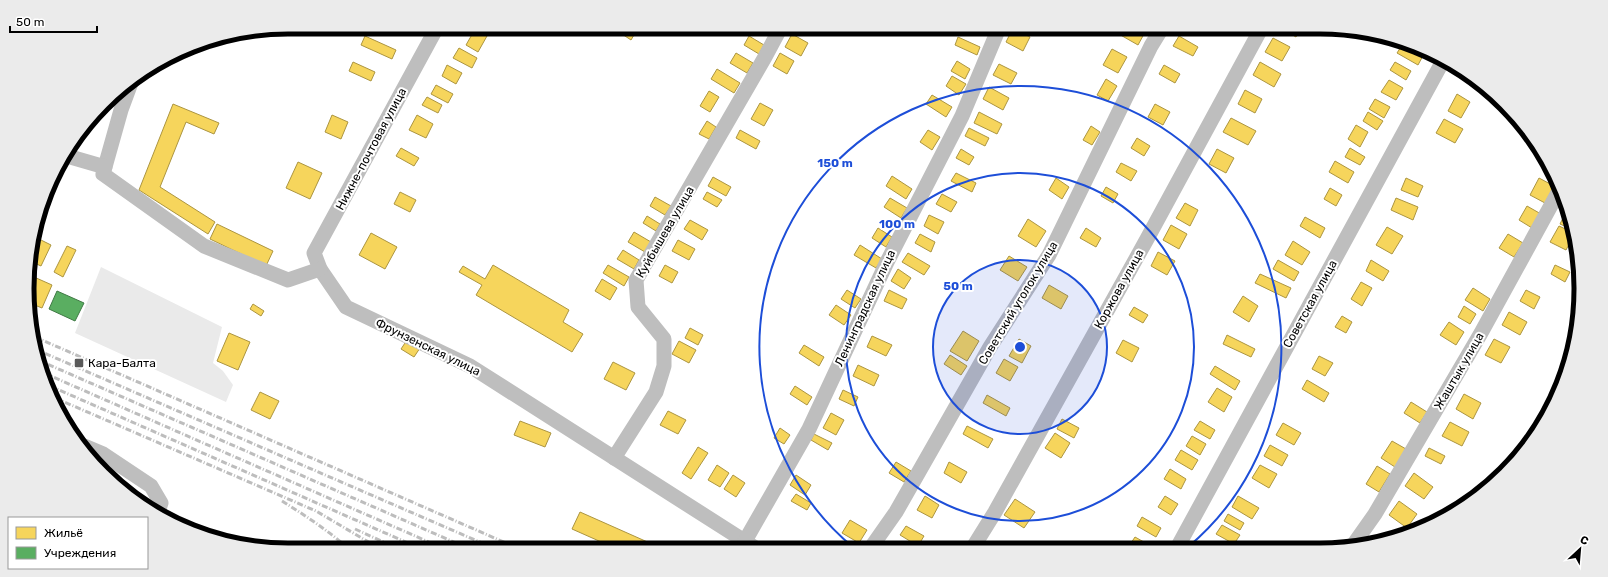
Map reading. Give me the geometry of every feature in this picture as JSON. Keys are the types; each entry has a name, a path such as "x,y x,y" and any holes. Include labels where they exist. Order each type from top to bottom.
{"street":[{"name":"Нижне-почтовая улица","path":"320,269 314,253 433,34"},
{"name":"Куйбышева улица","path":"614,458 656,392 664,366 664,339 638,307 636,280 778,34"},
{"name":"Ленинградская улица","path":"752,543 809,429 887,262 962,116 996,34"},
{"name":"Советский уголок улица","path":"874,543 896,512 990,347 1049,255 1151,46 1158,34"},
{"name":"Коржова улица","path":"975,543 995,512 1151,232 1258,34"},
{"name":"Советская улица","path":"1180,543 1441,65"},
{"path":"104,170 120,110 127,92"},
{"path":"70,157 104,170 204,246 288,280 320,269"},
{"name":"Жаштык улица","path":"1356,540 1375,514 1481,333 1556,196"},
{"name":"Фрунзенская улица","path":"320,269 346,307 470,366 748,543"},
{"path":"92,449 103,454 151,486 160,508"}],"shaded area":[{"path":"101,267 222,327 213,363 223,371 233,385 226,402 75,333"}],"building: Жильё":[{"path":"472,34 482,34 487,36 478,52 466,45"},
{"path":"622,34 635,34 631,40"},
{"path":"792,34 808,43 801,56 785,47"},
{"path":"1010,34 1024,34 1030,37 1023,51 1006,42"},
{"path":"1119,34 1144,34 1138,45"},
{"path":"365,36 396,50 392,59 361,45"},
{"path":"749,36 764,45 759,54 744,45"},
{"path":"1179,36 1198,47 1193,56 1173,46"},
{"path":"958,37 980,47 977,55 955,45"},
{"path":"1273,38 1290,47 1282,61 1265,52"},
{"path":"459,48 477,58 472,68 453,58"},
{"path":"1400,48 1423,56 1418,65 1397,53"},
{"path":"1112,49 1127,57 1118,73 1103,65"},
{"path":"736,53 753,63 747,73 730,63"},
{"path":"780,53 794,61 787,74 773,66"},
{"path":"957,61 970,69 965,79 951,71"},
{"path":"353,62 375,72 371,81 349,71"},
{"path":"1260,62 1281,74 1274,87 1253,75"},
{"path":"1395,62 1411,71 1406,80 1390,70"},
{"path":"999,64 1017,73 1011,84 993,75"},
{"path":"447,65 462,73 456,84 442,76"},
{"path":"1164,65 1180,74 1175,83 1159,74"},
{"path":"717,69 740,83 734,93 711,79"},
{"path":"952,76 966,84 959,95 946,86"},
{"path":"1106,79 1117,86 1108,101 1097,95"},
{"path":"1389,80 1403,88 1396,100 1381,92"},
{"path":"436,85 453,94 448,103 431,94"},
{"path":"989,87 1009,98 1003,110 983,99"},
{"path":"1245,90 1262,99 1255,113 1238,104"},
{"path":"709,91 719,97 710,112 700,106"},
{"path":"1457,94 1470,102 1461,118 1448,111"},
{"path":"932,95 952,107 946,117 926,104"},
{"path":"427,97 442,105 438,113 422,105"},
{"path":"1375,99 1390,107 1384,118 1369,109"},
{"path":"760,103 773,110 764,126 751,119"},
{"path":"173,104 219,123 214,134 186,122 160,187 215,222 208,234 139,190"},
{"path":"1155,104 1170,112 1163,125 1148,117"},
{"path":"979,112 1002,124 997,134 974,123"},
{"path":"1368,112 1383,121 1377,130 1363,121"},
{"path":"332,115 348,122 341,139 325,132"},
{"path":"417,115 433,124 426,138 409,130"},
{"path":"1231,118 1256,131 1248,145 1223,132"},
{"path":"1444,119 1463,129 1455,143 1436,133"},
{"path":"707,121 716,127 709,139 699,134"},
{"path":"1356,125 1368,132 1360,147 1348,139"},
{"path":"1091,126 1100,132 1092,145 1083,140"},
{"path":"969,128 989,138 985,146 965,136"},
{"path":"740,130 760,141 756,149 736,138"},
{"path":"928,130 940,137 932,150 920,142"},
{"path":"1137,138 1150,146 1144,156 1131,148"},
{"path":"401,148 419,158 414,166 396,156"},
{"path":"1350,148 1365,157 1360,165 1345,157"},
{"path":"961,149 974,157 969,165 956,158"},
{"path":"1217,149 1234,158 1226,173 1209,164"},
{"path":"1335,161 1354,172 1348,183 1329,172"},
{"path":"298,162 322,173 310,199 286,188"},
{"path":"1121,163 1137,171 1131,181 1116,172"},
{"path":"956,173 976,183 972,192 951,181"},
{"path":"892,176 912,189 906,199 886,186"},
{"path":"713,177 731,187 726,196 708,186"},
{"path":"1056,178 1069,187 1062,199 1049,190"},
{"path":"1406,178 1423,186 1418,197 1401,190"},
{"path":"1539,178 1552,185 1553,187 1545,203 1530,195"},
{"path":"1106,187 1118,194 1113,203 1101,196"},
{"path":"1330,188 1342,195 1336,206 1324,199"},
{"path":"400,192 416,200 410,212 394,204"},
{"path":"707,192 722,200 717,207 703,199"},
{"path":"942,194 957,202 951,212 936,204"},
{"path":"655,197 671,206 665,215 650,206"},
{"path":"890,198 907,208 901,218 884,207"},
{"path":"1396,198 1418,207 1413,220 1391,210"},
{"path":"1185,203 1198,210 1190,226 1176,218"},
{"path":"1527,206 1541,214 1532,228 1519,220"},
{"path":"929,215 944,222 938,234 924,226"},
{"path":"647,216 660,224 656,231 643,223"},
{"path":"1305,217 1325,228 1320,238 1300,226"},
{"path":"1563,217 1566,227 1560,224"},
{"path":"1028,219 1046,231 1036,247 1018,236"},
{"path":"690,220 708,230 702,240 684,229"},
{"path":"217,224 273,251 266,266 210,239"},
{"path":"1171,225 1187,234 1179,249 1163,240"},
{"path":"1559,226 1567,230 1570,243 1566,250 1550,242"},
{"path":"1387,227 1403,236 1392,254 1376,245"},
{"path":"878,228 892,237 886,247 872,238"},
{"path":"1086,228 1101,238 1096,247 1080,238"},
{"path":"634,232 651,242 645,252 628,242"},
{"path":"371,233 397,247 385,269 359,255"},
{"path":"920,234 935,242 931,252 915,243"},
{"path":"1508,234 1523,243 1514,257 1499,248"},
{"path":"39,239 51,245 41,266 36,264"},
{"path":"678,240 695,249 689,260 672,251"},
{"path":"1293,241 1310,252 1302,265 1285,255"},
{"path":"860,245 882,259 876,268 854,255"},
{"path":"67,246 76,250 63,277 54,272"},
{"path":"623,250 639,260 634,269 617,259"},
{"path":"1158,252 1175,261 1167,275 1151,266"},
{"path":"908,253 930,266 924,275 902,262"},
{"path":"1009,256 1027,267 1018,281 1000,270"},
{"path":"1278,260 1299,272 1294,281 1273,269"},
{"path":"1371,260 1389,271 1383,281 1366,271"},
{"path":"493,265 569,310 563,322 583,334 572,352 476,295 482,285 459,272 463,266 485,279"},
{"path":"608,265 629,277 624,286 603,273"},
{"path":"665,265 678,272 672,283 659,276"},
{"path":"1555,265 1570,272 1565,282 1551,274"},
{"path":"898,269 911,278 904,289 891,281"},
{"path":"1260,274 1291,288 1286,298 1255,283"},
{"path":"35,277 52,285 42,308 35,305"},
{"path":"602,279 617,288 610,300 595,291"},
{"path":"1361,282 1372,288 1362,306 1351,299"},
{"path":"1049,285 1068,296 1061,309 1042,298"},
{"path":"1473,288 1490,299 1483,311 1465,300"},
{"path":"847,290 861,299 855,308 841,299"},
{"path":"889,290 907,299 902,309 884,301"},
{"path":"1526,290 1540,297 1534,309 1520,301"},
{"path":"1243,296 1258,306 1249,322 1233,312"},
{"path":"253,304 264,311 261,316 250,309"},
{"path":"836,305 851,315 844,325 829,315"},
{"path":"1464,306 1476,314 1470,324 1458,317"},
{"path":"1134,307 1148,315 1143,323 1129,315"},
{"path":"1509,312 1527,322 1520,335 1502,325"},
{"path":"1342,316 1352,322 1346,333 1335,327"},
{"path":"1449,322 1464,332 1456,345 1440,335"},
{"path":"690,328 703,335 698,345 685,338"},
{"path":"963,331 979,341 967,361 950,351"},
{"path":"229,333 250,342 238,370 217,361"},
{"path":"1227,335 1255,349 1251,357 1223,344"},
{"path":"872,336 892,345 886,356 867,347"},
{"path":"1019,339 1031,346 1022,363 1009,356"},
{"path":"1494,339 1510,347 1501,363 1485,355"},
{"path":"407,340 420,348 414,357 401,349"},
{"path":"1123,340 1139,348 1132,362 1116,353"},
{"path":"679,341 696,350 689,363 672,354"},
{"path":"804,345 824,357 819,366 799,353"},
{"path":"950,355 967,366 961,375 944,364"},
{"path":"1319,356 1333,363 1325,376 1312,369"},
{"path":"1004,359 1018,367 1010,381 996,373"},
{"path":"613,362 635,373 626,390 604,379"},
{"path":"858,365 879,375 874,386 853,376"},
{"path":"1215,366 1240,381 1235,390 1210,374"},
{"path":"1307,380 1329,393 1324,402 1302,389"},
{"path":"795,386 812,397 807,405 790,394"},
{"path":"1217,388 1232,397 1224,412 1208,402"},
{"path":"843,390 858,397 854,406 839,399"},
{"path":"260,392 279,401 270,419 251,410"},
{"path":"1464,394 1481,403 1473,419 1456,409"},
{"path":"987,395 1010,408 1006,416 983,403"},
{"path":"1411,402 1427,412 1420,423 1404,413"},
{"path":"668,411 686,420 678,434 660,425"},
{"path":"831,413 844,420 836,435 823,428"},
{"path":"1062,419 1079,428 1074,438 1057,429"},
{"path":"520,421 551,433 545,447 514,435"},
{"path":"1200,421 1215,430 1210,439 1194,430"},
{"path":"1450,422 1469,432 1462,446 1442,436"},
{"path":"1283,423 1301,433 1294,445 1276,435"},
{"path":"967,426 993,439 988,448 963,434"},
{"path":"780,428 790,435 784,444 774,438"},
{"path":"1055,433 1070,443 1061,458 1045,448"},
{"path":"814,434 832,443 828,450 811,440"},
{"path":"1192,436 1206,444 1200,455 1186,446"},
{"path":"1392,441 1406,449 1395,467 1381,458"},
{"path":"1270,445 1288,455 1282,466 1264,456"},
{"path":"698,447 708,453 691,479 682,473"},
{"path":"1429,448 1445,456 1441,464 1425,456"},
{"path":"1181,450 1198,460 1192,470 1175,460"},
{"path":"896,462 911,471 904,482 889,473"},
{"path":"949,462 967,472 961,483 944,473"},
{"path":"717,465 729,473 720,487 708,480"},
{"path":"1260,465 1277,474 1269,488 1252,478"},
{"path":"1377,466 1390,474 1379,492 1366,484"},
{"path":"1170,469 1186,479 1181,489 1164,479"},
{"path":"1414,473 1433,487 1424,499 1405,486"},
{"path":"733,475 745,483 736,497 724,489"},
{"path":"796,475 811,485 805,495 790,485"},
{"path":"796,494 811,503 807,510 791,501"},
{"path":"925,496 939,505 932,518 917,510"},
{"path":"1165,496 1178,504 1171,515 1158,507"},
{"path":"1238,496 1259,508 1252,519 1232,507"},
{"path":"1015,499 1035,512 1024,528 1004,515"},
{"path":"1399,501 1417,514 1406,527 1389,515"},
{"path":"580,512 650,543 604,543 572,529"},
{"path":"1228,514 1244,523 1240,530 1224,521"},
{"path":"1142,517 1161,528 1156,537 1137,526"},
{"path":"850,520 867,530 859,543 842,533"},
{"path":"1222,525 1240,535 1235,543 1232,543 1216,534"},
{"path":"906,526 924,536 920,543 913,543 900,535"},
{"path":"1135,537 1146,543 1131,543"}],"building: Учреждения":[{"path":"57,291 84,303 75,321 49,309"}],"railway":[{"path":"39,339 506,543"},
{"path":"43,352 482,543"},
{"path":"46,363 456,543"},
{"path":"50,376 431,543"},
{"path":"54,388 408,543"},
{"path":"60,400 316,511 370,543"},
{"path":"282,501 317,524 342,543"},
{"path":"355,529 386,543"}],"place":[{"name":"Кара-Балта","path":"79,363"}]}
